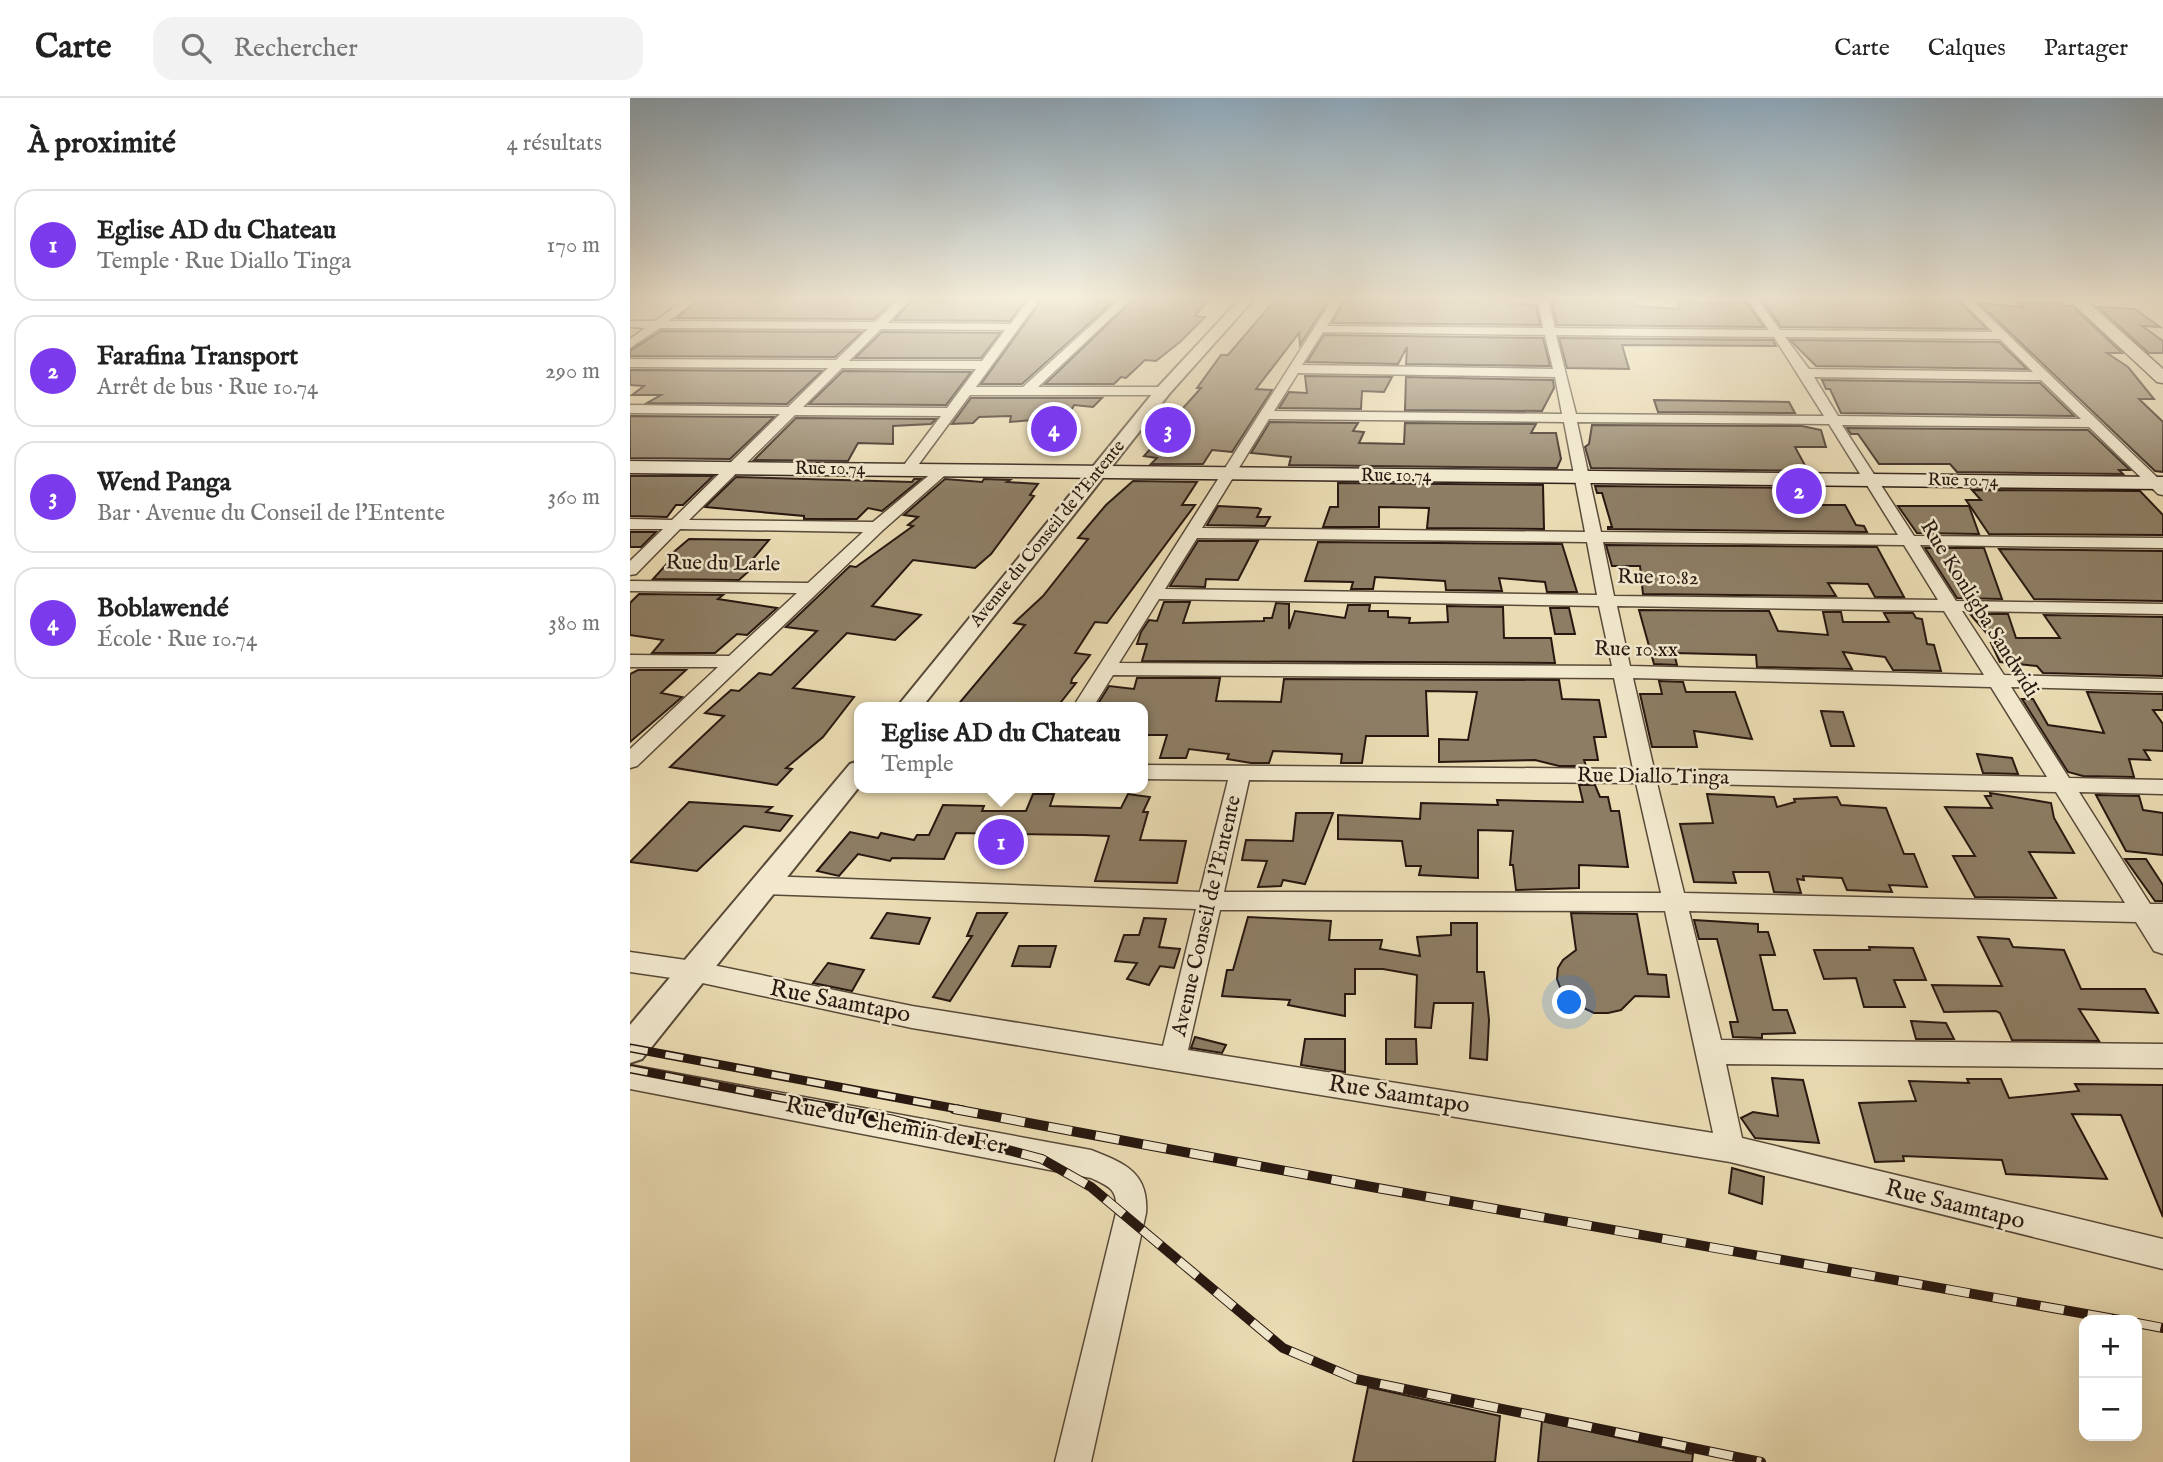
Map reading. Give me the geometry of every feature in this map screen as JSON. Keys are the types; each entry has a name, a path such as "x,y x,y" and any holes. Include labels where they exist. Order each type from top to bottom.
{"main road":[{"path":"2147,364 2163,378"},
{"name":"Rue 10.74","path":"630,467 945,469 1226,475 1579,476 2160,486"}],"street":[{"path":"698,364 985,365"},
{"path":"1027,390 1056,364"},
{"name":"Avenue du Conseil de l'Entente","path":"913,702 1096,473 1188,364"},
{"path":"1086,702 1297,364"},
{"path":"1557,364 1645,776 1711,1052 1730,1150"},
{"name":"Rue Konligba Sandwidi","path":"1799,364 1830,420 1950,604 2063,786 2153,913 2163,944"},
{"path":"2030,364 2160,486"},
{"path":"630,570 838,365"},
{"path":"908,469 985,365"},
{"path":"1294,369 1559,373"},
{"path":"1805,373 2044,376"},
{"path":"965,391 1163,391"},
{"path":"630,409 948,412"},
{"path":"1266,415 2093,423"},
{"path":"632,758 877,527 945,469"},
{"path":"630,524 877,527"},
{"path":"1190,533 2163,542"},
{"name":"Rue du Larle","path":"630,586 814,588"},
{"name":"Rue 10.82","path":"1153,594 2163,609"},
{"path":"630,661 732,662"},
{"name":"Rue 10.xx","path":"1108,668 1624,672 2163,685"},
{"name":"Rue Diallo Tinga","path":"1148,772 1645,776 2163,788"},
{"name":"Avenue Conseil de l'Entente","path":"1173,1058 1240,774"},
{"path":"630,1049 854,776"},
{"path":"764,885 1210,901 1675,902 2153,913"},
{"name":"Rue Saamtapo","path":"630,962 693,971 912,1017 1730,1150 2163,1254"},
{"path":"1711,1052 2163,1056"},
{"name":"Rue du Chemin de Fer","path":"630,1077 960,1137 1091,1164 1111,1171 1127,1184 1133,1196 1131,1213 1073,1462"}],"building":[{"path":"996,364 1045,364 1022,384 981,384"},
{"path":"1066,364 1141,364 1126,378 1121,377 1114,384 1045,384"},
{"path":"1215,364 1275,364 1256,389 1272,390 1232,452 1212,450 1203,464 1151,464 1157,458 1144,456 1201,388 1197,388"},
{"path":"1406,364 1549,364 1550,366"},
{"path":"1566,364 1627,364 1629,369 1567,368"},
{"path":"1814,364 2021,364 2027,369 1816,366"},
{"path":"2043,364 2123,364 2128,367 2154,399 2139,399 2163,422 2163,472 2155,471"},
{"path":"630,370 822,371 787,404 647,403 661,395 632,395 644,386 630,385"},
{"path":"843,371 971,372 946,405 809,404"},
{"path":"1305,376 1392,377 1384,392 1362,391 1361,409 1279,408 1289,392 1307,393"},
{"path":"1406,377 1553,380 1554,388 1542,411 1405,410"},
{"path":"1822,380 2040,383 2074,416 1841,413 1830,389 1826,389"},
{"path":"971,398 1102,398 1093,407 1074,405 1070,413 1054,414 1053,418 1010,422 1011,416 979,417 973,423 952,424"},
{"path":"1654,400 1789,402 1795,413 1658,412"},
{"path":"630,416 774,417 730,459 630,458"},
{"path":"796,418 936,419 931,424 893,426 893,444 858,443 848,461 754,460"},
{"path":"1270,422 1358,423 1353,431 1364,432 1359,443 1404,444 1405,423 1536,424 1531,433 1556,433 1561,459 1557,468 1289,465 1291,457 1251,453"},
{"path":"1592,425 1802,426 1821,430 1826,447 1795,447 1808,471 1591,468 1585,447 1589,444"},
{"path":"1847,428 2088,430 2130,470 2119,470 2123,474 1957,472 1950,464 1879,464 1858,434 1851,434"},
{"path":"630,476 713,476 683,505 676,505 667,517 630,516"},
{"path":"736,477 912,482 914,479 921,479 882,511 868,508 857,519 804,519 804,516 705,507"},
{"path":"945,479 982,482 984,479 1010,480 1007,482 1038,484 1030,495 1034,496 991,554 975,568 913,560 872,606 921,615 895,640 847,633 793,688 854,697 823,737 786,768 792,769 777,785 670,767 724,716 705,713 731,690 739,691 759,673 771,675 817,631 786,627 850,566 856,567 913,526 908,525 918,517 904,515"},
{"path":"1133,481 1197,482 1182,505 1195,505 1107,623 1095,622 1075,653 1090,655 1072,679 1071,683 1076,683 1061,702 960,702 1025,625 1014,623 1043,596 1088,539 1078,538 1106,505"},
{"path":"1338,483 1543,485 1544,529 1427,528 1429,508 1379,507 1379,527 1323,527 1330,507 1338,507"},
{"path":"1595,486 1801,488 1801,505 1845,505 1856,525 1864,526 1867,532 1608,529 1612,527 1602,493 1597,493"},
{"path":"1972,490 2140,491 2163,515 2163,535 1989,534 1966,500 1981,500"},
{"path":"1218,506 1258,508 1261,509 1257,517 1270,517 1265,526 1207,525"},
{"path":"1898,506 1969,506 1979,534 1917,533"},
{"path":"630,532 656,532 641,547 630,547"},
{"path":"689,539 769,540 752,560 761,560 739,580 653,579 674,556 669,556"},
{"path":"1198,541 1258,541 1238,580 1206,579 1205,587 1170,586"},
{"path":"1318,542 1562,544 1577,592 1547,592 1545,582 1499,578 1502,591 1446,590 1445,581 1375,577 1373,589 1351,589 1353,582 1305,581"},
{"path":"1606,545 1877,547 1904,597 1875,597 1868,584 1828,583 1836,596 1643,594 1640,566 1612,566"},
{"path":"1925,548 1984,548 2002,599 1957,598"},
{"path":"1999,549 2163,551 2163,601 2034,599"},
{"path":"639,594 723,595 718,599 777,608 747,635 737,634 715,653 652,653 663,640 630,635 630,603"},
{"path":"1164,602 1190,602 1183,623 1264,621 1264,618 1272,618 1276,603 1289,604 1289,629 1295,611 1345,618 1348,605 1370,605 1369,611 1388,611 1388,617 1410,618 1409,623 1448,622 1447,606 1503,607 1504,638 1551,638 1555,663 1142,661 1147,644 1137,644 1141,632 1149,620 1157,621"},
{"path":"1550,608 1569,608 1575,634 1555,634"},
{"path":"1639,610 1769,611 1778,631 1828,635 1823,612 1841,612 1843,622 1889,622 1884,613 1913,613 1916,618 1922,619 1927,644 1934,645 1941,671 1893,670 1885,657 1843,652 1852,669 1757,667 1756,655 1674,653 1677,665 1654,664"},
{"path":"1970,614 2008,614 2016,638 2060,638 2044,615 2163,617 2163,676 2043,673 2037,666 2000,662 1991,643 1995,643"},
{"path":"638,670 686,670 661,693 682,697 630,742 630,674"},
{"path":"1137,678 1220,678 1216,701 1281,702 1284,679 1559,680 1562,699 1599,700 1606,737 1594,737 1598,760 1584,760 1586,766 1559,766 1535,760 1439,762 1439,739 1468,740 1477,692 1426,691 1428,736 1366,736 1362,763 1341,763 1342,754 1273,751 1269,763 1227,759 1229,754 1189,749 1186,758 1160,758 1167,735 1148,735 1148,702 1099,702 1109,686 1134,689"},
{"path":"1659,681 1683,682 1686,692 1735,692 1752,739 1694,731 1697,747 1652,747 1640,694 1662,694"},
{"path":"2087,692 2163,694 2163,710 2153,710 2163,724 2163,751 2144,750 2150,760 2129,759 2134,777 2083,776 2068,772 2022,699 2033,699 2048,725 2104,733"},
{"path":"1821,711 1843,712 1854,746 1831,746"},
{"path":"1977,754 2012,758 2018,774 1983,773"},
{"path":"1579,785 1595,785 1600,797 1608,797 1611,811 1619,811 1628,867 1579,865 1579,888 1516,890 1513,865 1510,865 1513,831 1478,830 1478,878 1419,875 1421,866 1406,866 1402,841 1338,839 1338,815 1420,819 1421,803 1498,805 1497,800 1583,802"},
{"path":"1990,793 2051,803 2054,818 2074,853 2029,852 2056,898 1975,897 1953,856 1975,856 1945,807 1992,808 1985,796 1991,796"},
{"path":"1033,794 1054,794 1050,806 1121,808 1128,794 1150,797 1143,812 1148,812 1140,840 1186,841 1177,883 1095,881 1109,836 1083,835 956,833 944,859 892,858 890,861 858,854 839,876 817,871 850,832 878,838 881,833 914,840 917,835 929,835 943,805 984,806 982,811 1026,811"},
{"path":"1707,794 1774,797 1777,807 1795,802 1794,799 1837,797 1841,805 1886,808 1904,854 1914,854 1927,887 1889,885 1892,892 1847,890 1842,878 1803,876 1804,880 1797,879 1801,893 1774,892 1769,872 1733,872 1736,883 1694,882 1680,824 1713,823"},
{"path":"2096,795 2139,796 2143,810 2163,813 2163,855 2126,851"},
{"path":"689,802 772,807 766,812 792,816 780,831 744,826 697,871 630,862"},
{"path":"1296,813 1333,813 1305,884 1283,880 1281,886 1258,887 1267,861 1242,860 1246,840 1293,841"},
{"path":"2125,859 2146,859 2163,885 2163,901 2155,901"},
{"path":"887,913 930,918 919,944 871,938"},
{"path":"977,913 1007,913 950,1001 933,997 972,936 967,936"},
{"path":"1571,913 1637,914 1648,974 1666,975 1669,997 1635,996 1621,1010 1608,1013 1594,1013 1569,1001 1557,979 1558,968 1563,960 1576,950"},
{"path":"1248,917 1331,921 1329,940 1382,940 1380,949 1420,956 1417,937 1451,935 1451,923 1477,923 1477,972 1484,972 1489,1020 1487,1060 1470,1058 1473,1003 1434,1003 1431,1028 1415,1027 1417,975 1383,969 1355,969 1355,994 1345,994 1345,1016 1288,1005 1290,1000 1222,996 1227,970 1233,970"},
{"path":"1144,918 1166,919 1159,947 1180,949 1174,968 1160,966 1149,985 1127,979 1137,963 1115,961 1124,935 1139,935"},
{"path":"1694,920 1758,924 1758,932 1768,932 1775,955 1760,955 1773,1010 1787,1010 1795,1033 1762,1034 1762,1038 1733,1037 1730,1022 1738,1022 1717,939 1699,939"},
{"path":"1978,937 2009,939 2013,947 2064,950 2081,989 2145,989 2158,1013 2079,1009 2099,1041 2012,1040 2000,1013 1996,1011 1944,1012 1932,985 2002,986"},
{"path":"1019,946 1056,946 1050,967 1012,966"},
{"path":"1869,947 1913,948 1926,980 1894,980 1905,1007 1864,1007 1856,978 1824,979 1814,950 1870,950"},
{"path":"828,963 864,970 852,991 813,983"},
{"path":"1911,1021 1946,1023 1954,1039 1916,1039"},
{"path":"1195,1037 1226,1045 1222,1053 1191,1048"},
{"path":"1305,1039 1345,1039 1345,1072 1301,1065"},
{"path":"1386,1039 1416,1039 1417,1064 1386,1064"},
{"path":"1772,1078 1803,1080 1819,1143 1755,1138 1741,1118 1753,1112 1778,1116"},
{"path":"1967,1079 2001,1079 2009,1098 2079,1091 2075,1084 2163,1085 2163,1217 2121,1115 2072,1114 2107,1179 2006,1174 2002,1160 1903,1156 1904,1161 1875,1162 1859,1103 1916,1101 1909,1081 1969,1083"},
{"path":"1732,1168 1764,1177 1762,1204 1729,1193"},
{"path":"1368,1387 1500,1416 1495,1462 1353,1462"},
{"path":"1542,1421 1693,1454 1692,1462 1538,1462"}],"railway":[{"path":"630,1048 963,1110"},
{"path":"630,1069 844,1110"},
{"path":"835,1109 894,1120 1042,1159 1091,1187 1283,1348 1356,1379 1761,1462"},
{"path":"954,1109 1372,1187 2092,1315"},
{"path":"2142,1324 2163,1328"}],"place":[{"name":"Boblawendé","path":"1054,429"},
{"name":"Wend Panga","path":"1168,430"},
{"name":"Farafina Transport","path":"1799,491"},
{"name":"Eglise AD du Chateau","path":"1001,842"}]}
